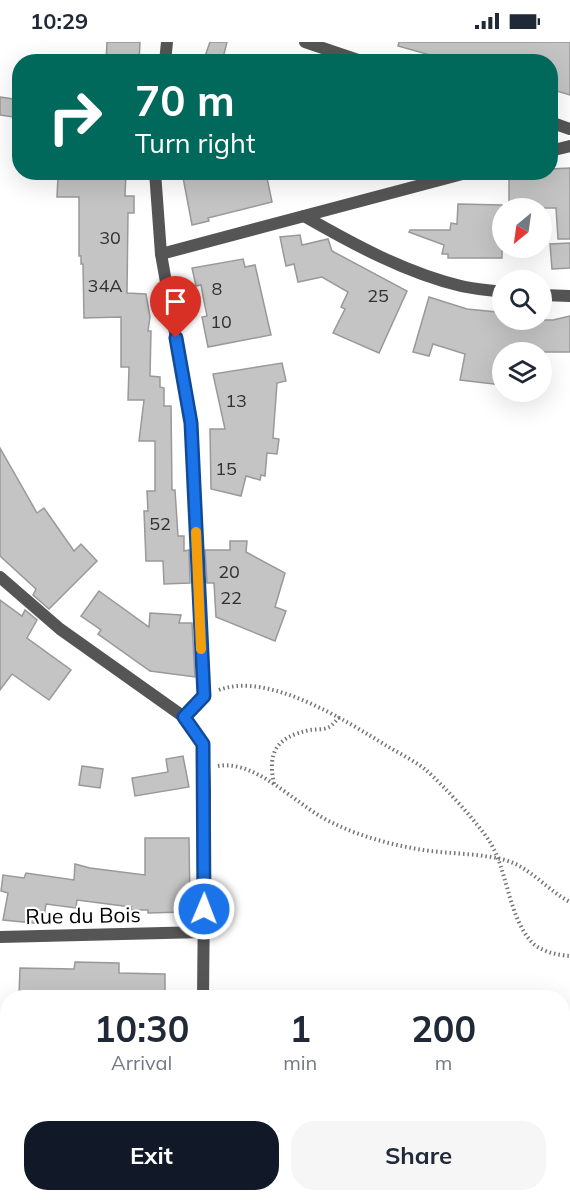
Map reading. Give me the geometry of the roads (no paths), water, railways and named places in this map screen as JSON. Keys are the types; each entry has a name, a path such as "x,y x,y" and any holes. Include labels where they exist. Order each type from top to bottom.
{"street":[{"path":"305,42 340,54"},
{"path":"156,180 161,254 191,423 204,696 184,717"},
{"path":"161,254 440,180"},
{"path":"304,216 338,235 417,272 461,286 492,291"},
{"path":"552,295 570,296"},
{"path":"0,577 60,629 184,717 203,744 202,990"},
{"name":"Rue du Bois","path":"0,937 204,932"}]}
